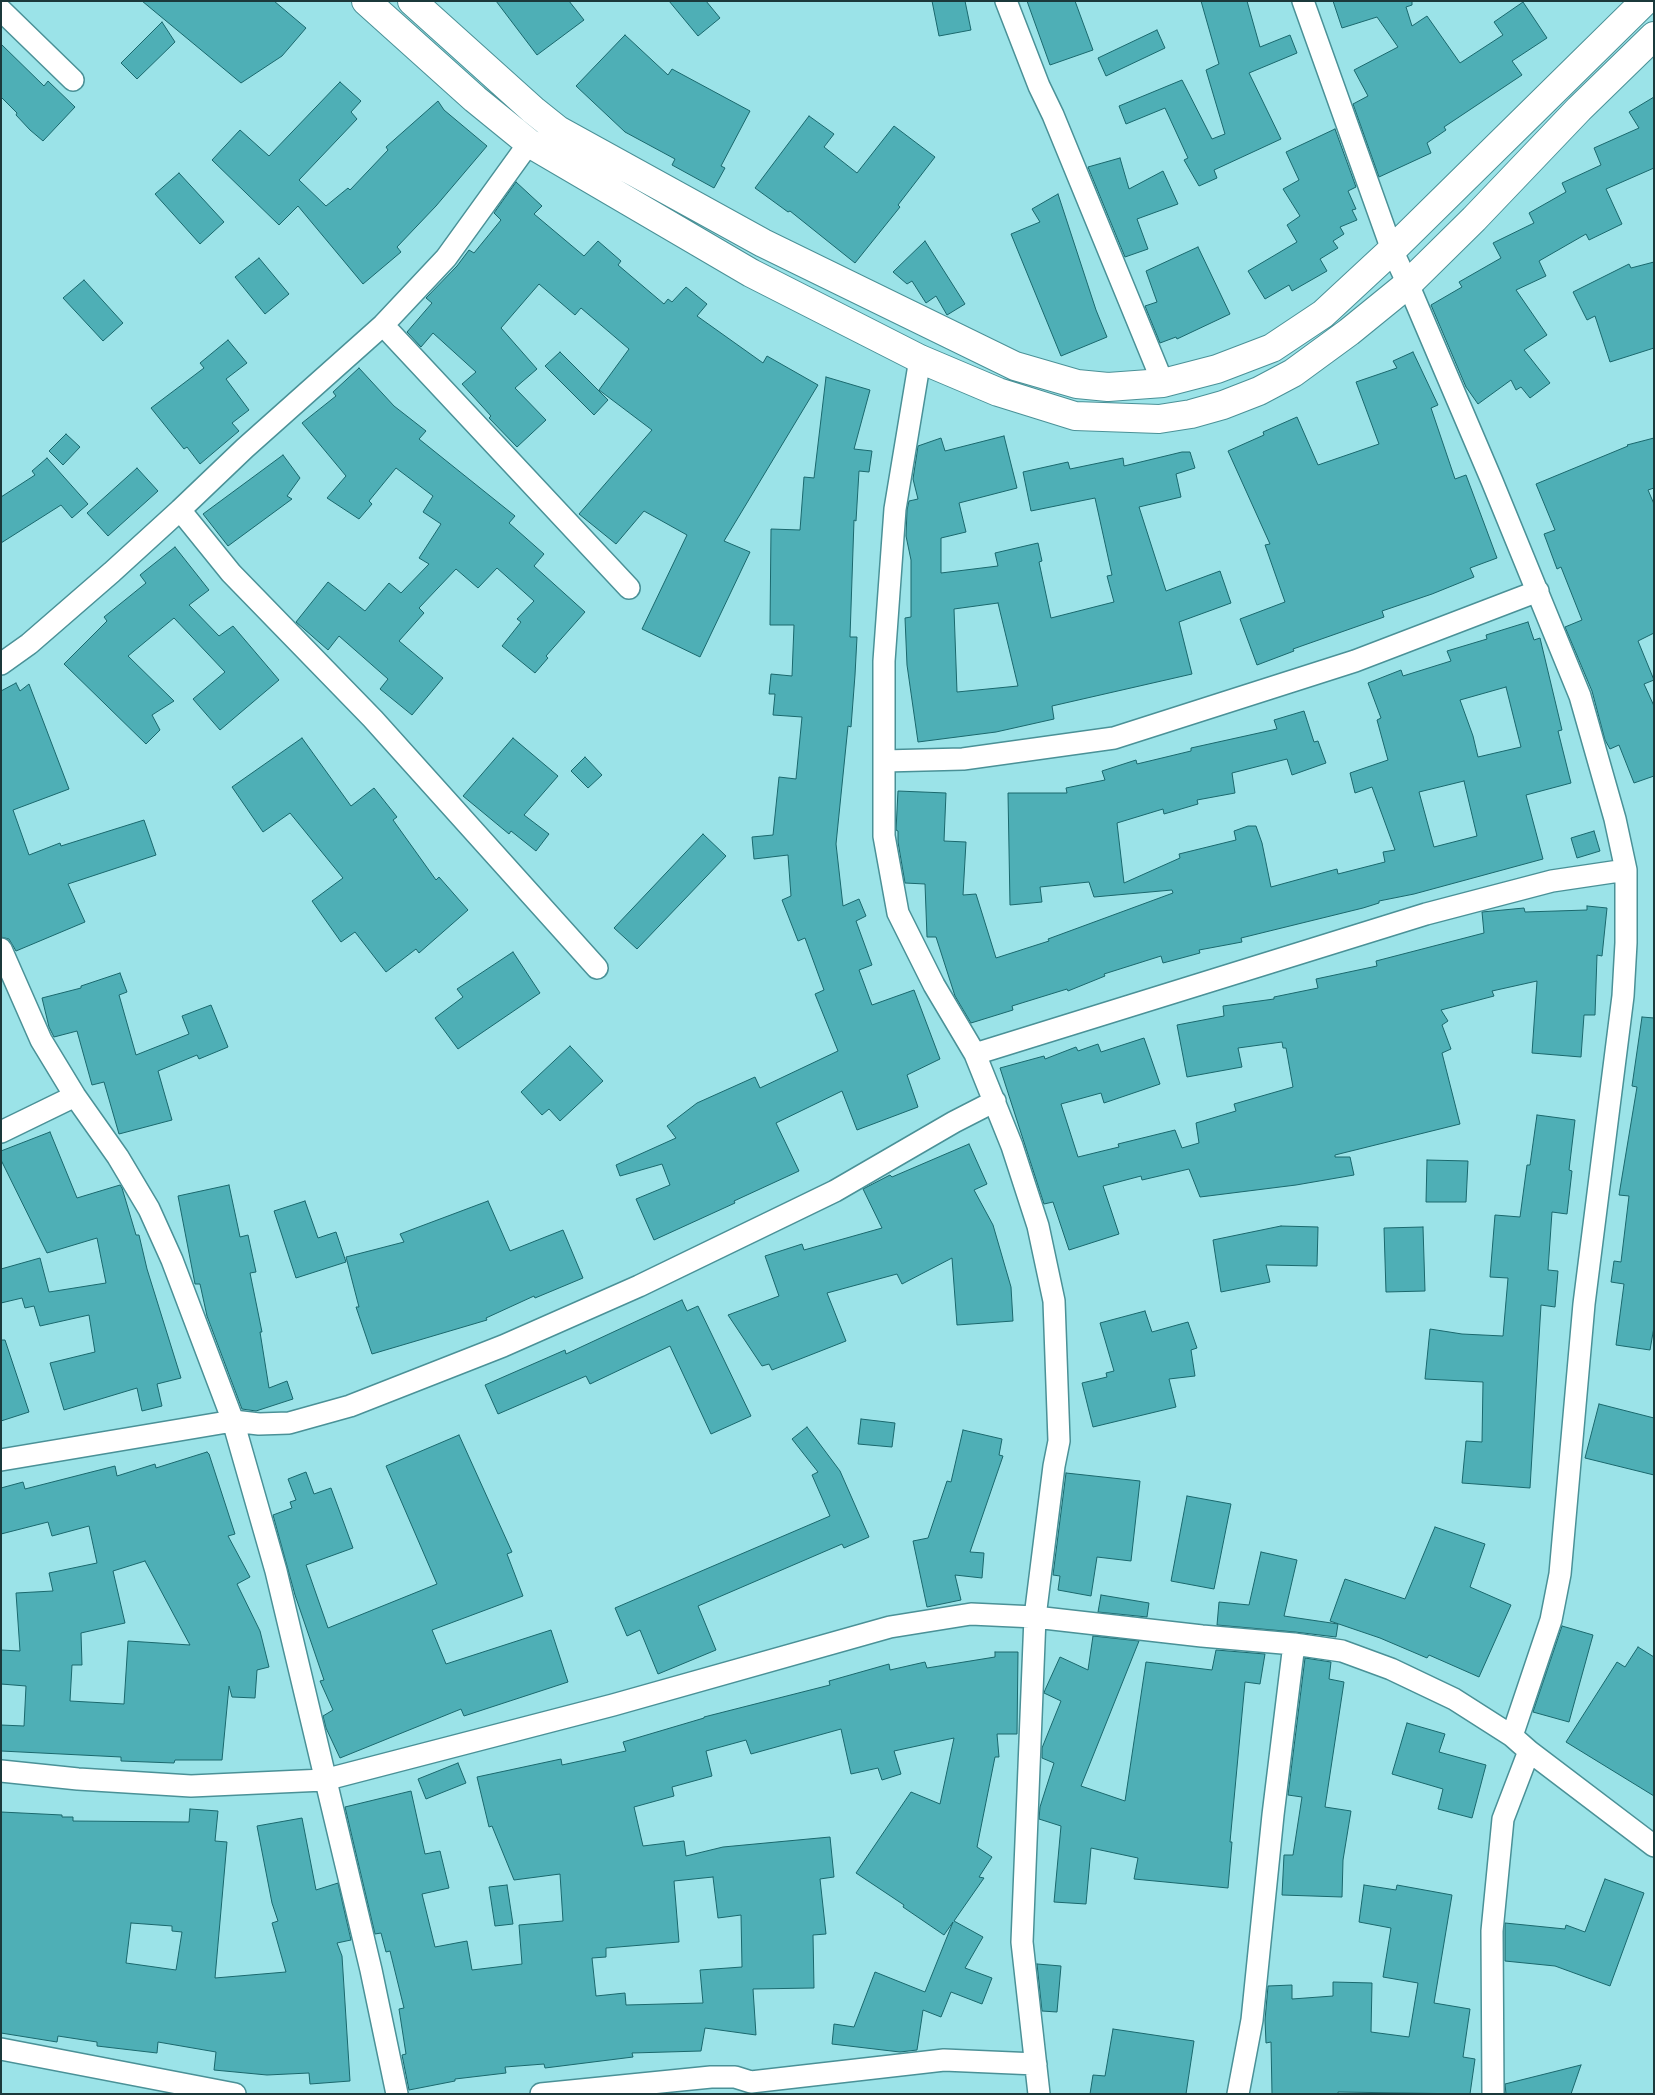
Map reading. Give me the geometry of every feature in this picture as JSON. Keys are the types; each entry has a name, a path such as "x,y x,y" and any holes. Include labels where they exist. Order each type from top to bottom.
{"main road":[{"path":"366,1 475,100 529,143 751,273 920,360 998,392 1075,416 1159,419 1191,414 1223,405 1259,391 1293,373 1349,332 1408,284 1474,219 1579,109 1654,36"},
{"path":"412,1 533,110 558,130 763,243 1015,366 1077,384 1108,387 1164,383 1217,369 1272,348 1323,314 1392,250 1645,1"}],"street":[{"path":"1006,1 1038,86 1053,115 1164,383"},
{"path":"1303,1 1392,250 1538,591 1580,696 1616,819 1626,870 1626,943 1623,996 1584,1304 1560,1574 1551,1620 1512,1736"},
{"path":"1,10 73,80"},
{"path":"1,664 29,644 180,510 245,448 383,325 446,258 529,143"},
{"path":"383,325 629,588"},
{"path":"920,360 896,509 884,661 884,836 898,913 934,985 975,1054 995,1101 1038,1226 1054,1301 1059,1441 1054,1466 1035,1617 1022,1942 1039,2094"},
{"path":"180,510 231,573 374,719 597,968"},
{"path":"884,761 963,759 1114,738 1355,661 1538,591"},
{"path":"975,1054 1426,914 1552,881 1626,870"},
{"path":"1,949 41,1040 75,1096 118,1157 149,1209 168,1252 233,1421 276,1571 324,1780 371,1970 397,2094"},
{"path":"1,1132 75,1096"},
{"path":"1,1460 233,1421 259,1424 289,1423 350,1406 503,1346 639,1286 843,1186 954,1122 995,1101"},
{"path":"1,1771 78,1779 190,1786 324,1780 613,1705 890,1627 971,1614 1035,1617 1202,1636 1294,1644 1342,1651 1392,1669 1454,1699 1512,1736 1654,1846"},
{"path":"1238,2094 1252,2020 1273,1814 1294,1644"},
{"path":"1493,2094 1492,1931 1503,1819 1529,1751"},
{"path":"1,2049 235,2094"},
{"path":"541,2094 711,2077 735,2077 756,2088 944,2060 1036,2064"}],"building":[{"path":"142,1 274,1 306,28 282,56 241,83"},
{"path":"496,1 569,1 584,20 537,55"},
{"path":"669,1 706,1 720,18 698,36"},
{"path":"932,1 965,1 971,30 939,36"},
{"path":"1027,1 1075,1 1093,50 1050,65"},
{"path":"1201,1 1247,1 1260,47 1290,35 1297,53 1249,73 1281,139 1214,170 1217,178 1199,186 1184,160 1188,158 1165,108 1126,124 1119,106 1182,80 1212,139 1225,134 1206,70 1219,64"},
{"path":"1333,1 1412,1 1412,5 1406,7 1412,26 1427,16 1460,63 1503,35 1494,22 1523,2 1547,38 1512,61 1522,75 1444,127 1446,130 1427,143 1431,153 1379,177 1353,104 1368,96 1354,70 1398,47 1377,17 1342,28"},
{"path":"162,22 175,42 137,79 121,63"},
{"path":"1157,30 1165,48 1106,76 1098,58"},
{"path":"625,35 668,75 672,69 750,111 721,166 725,168 714,188 672,165 675,159 625,132 576,86"},
{"path":"1,44 44,86 48,81 75,107 43,141 30,130 1,97"},
{"path":"340,82 361,101 351,112 357,119 299,180 326,206 348,188 350,190 388,150 386,147 438,101 444,110 487,146 436,206 397,247 401,252 363,284 298,206 279,225 212,160 240,130 269,156"},
{"path":"1654,97 1654,168 1606,189 1622,224 1589,240 1586,234 1539,261 1546,276 1516,290 1547,335 1524,350 1550,383 1530,398 1521,387 1516,390 1511,380 1478,404 1466,387 1431,305 1462,287 1459,282 1501,258 1493,243 1534,223 1529,213 1566,192 1562,183 1601,165 1594,148 1639,128 1629,112"},
{"path":"809,116 834,134 824,147 857,173 894,126 935,157 898,205 900,207 855,263 790,211 788,212 755,188"},
{"path":"1335,129 1356,187 1348,191 1356,209 1352,210 1357,220 1340,227 1344,234 1333,241 1338,248 1320,259 1327,271 1292,291 1289,285 1265,299 1248,271 1297,242 1287,225 1300,216 1283,189 1299,180 1286,152"},
{"path":"1120,158 1129,189 1163,171 1178,204 1137,219 1148,249 1125,257 1088,167"},
{"path":"179,173 224,222 200,244 155,194"},
{"path":"516,182 542,206 534,214 584,256 598,241 621,261 618,265 664,304 668,299 672,302 686,287 707,304 697,316 763,363 767,356 818,385 724,541 750,552 700,657 642,629 687,535 644,511 616,544 579,514 652,430 599,390 629,349 581,308 575,315 539,284 501,328 537,369 515,388 546,420 517,447 489,418 491,416 462,384 476,372 433,333 421,347 407,332 432,303 426,298 457,266 469,250 474,253 501,220 494,213"},
{"path":"1058,194 1096,310 1107,337 1061,356 1011,234 1040,222 1032,209"},
{"path":"925,241 965,304 947,315 936,296 926,303 912,281 907,284 893,272"},
{"path":"1198,247 1230,314 1177,339 1176,337 1160,343 1145,306 1157,302 1146,271"},
{"path":"259,258 289,294 265,314 235,277"},
{"path":"1654,262 1654,348 1610,362 1595,316 1587,320 1573,292 1629,264 1631,268"},
{"path":"84,280 123,323 103,341 63,298"},
{"path":"228,340 247,363 226,379 249,410 232,423 239,431 200,464 187,447 184,449 151,408 204,368 200,363"},
{"path":"560,352 608,400 594,415 545,366"},
{"path":"1413,352 1438,405 1431,408 1455,479 1466,475 1497,558 1470,568 1474,577 1382,611 1384,617 1293,649 1294,651 1257,665 1240,619 1285,602 1265,545 1270,544 1228,451 1264,435 1263,432 1297,417 1318,465 1379,444 1356,382 1397,368 1393,361"},
{"path":"359,368 394,406 426,431 419,439 515,516 509,523 544,554 534,566 585,612 546,656 548,658 535,673 502,646 521,622 517,619 534,601 497,568 478,588 456,569 419,608 424,613 399,641 443,678 412,715 380,689 388,679 339,636 328,650 296,622 328,582 365,611 389,583 401,593 429,564 419,558 441,524 423,512 433,496 396,468 369,501 372,504 359,519 327,498 346,476 302,423 336,396 333,392"},
{"path":"826,377 870,390 854,449 872,451 869,472 859,471 856,521 854,520 850,637 857,637 855,675 851,727 848,726 836,844 843,906 859,899 866,916 856,921 872,965 859,970 872,1005 914,990 940,1059 907,1075 918,1107 857,1130 842,1091 776,1123 799,1171 654,1240 636,1199 670,1185 662,1164 620,1176 616,1165 676,1138 667,1126 697,1103 755,1077 760,1088 838,1051 815,994 824,990 805,938 798,941 782,900 791,896 788,855 754,859 752,837 773,835 779,777 796,779 802,717 773,715 775,694 769,694 771,674 792,676 794,625 770,625 771,529 800,530 804,477 814,478"},
{"path":"66,434 80,447 63,465 49,451"},
{"path":"1004,436 1017,488 959,503 966,532 941,538 941,573 998,566 995,553 1038,543 1042,561 1039,562 1051,618 1114,602 1107,576 1112,575 1095,498 1031,511 1023,472 1068,462 1070,469 1123,458 1124,466 1182,452 1190,452 1195,468 1176,474 1181,497 1139,507 1166,591 1220,571 1231,603 1179,622 1192,674 1052,706 1054,719 996,732 918,742 907,665 905,618 911,617 911,560 906,536 907,510 909,501 918,499 913,479 918,446 941,438 945,451","holes":["998,603 1018,686 957,692 954,609"]},
{"path":"1654,438 1654,488 1648,490 1654,504 1654,633 1638,641 1654,680 1644,684 1654,706 1654,776 1634,783 1619,745 1610,749 1605,740 1592,691 1565,627 1582,620 1561,567 1557,569 1544,534 1555,530 1536,484 1627,445"},
{"path":"283,455 300,478 287,496 292,499 228,546 203,514"},
{"path":"47,458 88,504 72,518 61,505 1,543 1,497 35,475 32,471"},
{"path":"137,468 158,491 108,536 87,513"},
{"path":"175,547 209,590 189,605 219,636 233,626 279,680 220,730 193,699 225,672 174,618 128,656 174,701 152,715 160,730 146,744 64,664 107,621 104,617 146,583 140,575"},
{"path":"1528,622 1534,640 1540,638 1562,730 1558,731 1571,783 1526,795 1543,859 1414,894 1379,901 1379,903 1363,908 1241,938 1242,942 1199,950 1200,953 1163,963 1161,956 1104,974 1105,976 1068,991 1067,989 1012,1006 1013,1010 971,1023 955,996 936,937 927,937 925,884 905,883 898,831 896,830 898,791 946,793 944,841 966,842 963,895 976,894 996,958 1049,941 1048,939 1173,893 1172,890 1094,897 1089,882 1040,887 1042,902 1010,905 1008,793 1067,793 1066,788 1105,780 1102,771 1136,760 1137,764 1191,751 1191,748 1277,729 1274,720 1304,711 1314,742 1318,741 1326,763 1292,775 1287,759 1232,773 1235,793 1197,800 1198,804 1164,814 1163,809 1117,823 1124,883 1180,858 1179,854 1236,840 1234,831 1248,826 1256,826 1262,843 1271,887 1337,869 1338,874 1385,862 1383,852 1395,850 1372,787 1355,793 1350,773 1388,760 1377,720 1381,718 1368,683 1401,670 1403,676 1451,661 1447,651 1487,639 1486,635","holes":["1506,687 1521,747 1478,757 1473,736 1460,700","1464,781 1477,836 1434,847 1419,792"]},
{"path":"16,683 20,691 29,684 69,789 13,810 29,855 60,843 61,846 144,820 156,855 68,884 85,922 16,951 9,939 1,937 1,691"},
{"path":"302,738 351,806 374,788 397,817 393,820 436,880 439,877 468,910 419,953 416,949 386,972 355,932 341,942 312,901 343,878 290,813 263,832 232,787"},
{"path":"513,738 558,776 524,815 549,834 536,851 511,831 509,834 463,796"},
{"path":"585,757 602,775 588,788 571,771"},
{"path":"1594,831 1600,851 1577,858 1571,838"},
{"path":"703,834 726,856 637,949 614,928"},
{"path":"1587,906 1607,908 1602,956 1597,955 1595,1015 1584,1015 1581,1057 1532,1053 1537,981 1492,991 1494,996 1441,1010 1448,1021 1442,1025 1451,1049 1442,1053 1460,1124 1335,1155 1335,1157 1350,1157 1354,1175 1296,1185 1200,1197 1189,1169 1142,1180 1141,1176 1103,1186 1119,1234 1069,1250 1053,1202 1044,1204 1000,1068 1044,1056 1045,1059 1076,1047 1078,1051 1098,1044 1101,1052 1144,1038 1160,1084 1104,1103 1101,1093 1061,1104 1078,1157 1119,1147 1118,1144 1175,1130 1182,1148 1199,1143 1196,1123 1236,1111 1234,1104 1293,1087 1286,1048 1283,1048 1282,1042 1238,1048 1242,1067 1187,1077 1177,1025 1224,1016 1223,1006 1274,999 1274,997 1318,988 1316,979 1377,966 1376,961 1484,933 1482,912 1524,908 1525,912 1587,910"},
{"path":"513,952 540,993 458,1049 435,1018 463,997 457,989"},
{"path":"120,973 127,992 119,995 136,1055 189,1034 182,1016 211,1005 228,1047 199,1059 197,1055 158,1071 172,1120 119,1134 104,1082 92,1085 77,1031 54,1037 49,1027 42,998 81,988 81,986"},
{"path":"1642,1017 1654,1018 1654,1327 1650,1350 1616,1345 1624,1284 1611,1282 1614,1261 1621,1262 1629,1196 1619,1195 1637,1087 1632,1086"},
{"path":"570,1046 603,1081 560,1121 549,1109 542,1115 521,1092"},
{"path":"1537,1115 1575,1120 1569,1170 1572,1171 1567,1214 1552,1212 1548,1270 1558,1271 1555,1307 1541,1305 1530,1488 1462,1483 1466,1441 1482,1442 1483,1382 1425,1379 1430,1329 1462,1334 1503,1336 1508,1278 1490,1277 1495,1215 1520,1217 1527,1165 1530,1165"},
{"path":"50,1132 77,1198 120,1185 122,1188 136,1235 139,1235 147,1269 181,1378 157,1384 162,1406 142,1411 137,1388 64,1410 50,1363 95,1352 89,1315 40,1326 34,1306 25,1308 22,1298 1,1303 1,1269 40,1258 49,1292 106,1283 97,1238 47,1253 1,1160 1,1151"},
{"path":"969,1144 987,1184 974,1190 993,1225 1011,1287 1013,1321 957,1325 952,1258 902,1284 897,1274 827,1293 846,1341 772,1370 769,1364 762,1366 728,1315 779,1296 765,1256 802,1244 804,1250 882,1228 863,1189 890,1175 892,1177"},
{"path":"1427,1160 1468,1161 1466,1202 1426,1202"},
{"path":"229,1185 240,1237 248,1235 256,1272 250,1273 262,1332 260,1332 269,1388 287,1381 293,1399 256,1411 242,1409 207,1316 200,1284 195,1284 178,1196"},
{"path":"305,1201 318,1238 336,1232 346,1262 296,1278 274,1211"},
{"path":"488,1201 510,1251 563,1230 583,1278 535,1298 534,1296 486,1318 487,1320 372,1354 356,1307 359,1307 346,1257 404,1242 400,1234"},
{"path":"1281,1226 1318,1227 1317,1266 1266,1265 1270,1282 1221,1292 1213,1240"},
{"path":"1423,1227 1425,1291 1386,1292 1384,1228"},
{"path":"682,1300 687,1311 698,1306 751,1416 711,1434 670,1346 590,1384 586,1376 498,1414 485,1385 565,1350 566,1354"},
{"path":"1145,1311 1152,1332 1188,1322 1197,1348 1191,1350 1195,1376 1169,1379 1176,1407 1093,1427 1082,1383 1107,1377 1106,1373 1114,1371 1100,1323"},
{"path":"1,1340 5,1340 29,1412 1,1421"},
{"path":"1599,1404 1654,1418 1654,1475 1585,1458"},
{"path":"861,1419 895,1423 892,1447 858,1444"},
{"path":"807,1427 840,1471 869,1537 844,1548 842,1544 698,1606 716,1650 658,1674 640,1630 627,1636 615,1608 830,1516 812,1475 818,1472 792,1439"},
{"path":"963,1430 1002,1439 999,1455 1003,1456 970,1552 984,1553 982,1578 955,1575 961,1600 927,1607 913,1541 928,1538 947,1481 951,1482"},
{"path":"459,1435 512,1552 507,1554 523,1596 432,1630 446,1664 551,1630 568,1682 464,1716 461,1709 340,1758 326,1728 323,1716 333,1710 320,1681 324,1680 295,1595 273,1515 292,1508 290,1502 296,1500 288,1479 306,1472 314,1494 331,1488 353,1548 306,1565 328,1628 437,1584 386,1466"},
{"path":"207,1452 209,1454 235,1534 228,1536 250,1577 237,1584 260,1631 269,1667 257,1670 255,1698 232,1697 229,1686 222,1760 175,1760 174,1763 121,1761 121,1757 1,1751 1,1725 24,1726 26,1686 1,1684 1,1650 20,1651 16,1593 53,1591 49,1573 97,1563 89,1526 52,1536 48,1522 1,1534 1,1488 23,1482 25,1489 115,1466 117,1476 155,1464 156,1468","holes":["145,1561 190,1645 128,1641 124,1704 70,1701 72,1665 82,1665 81,1633 125,1623 113,1571"]},
{"path":"1066,1473 1140,1481 1131,1561 1097,1557 1091,1596 1058,1590 1060,1576 1053,1575"},
{"path":"1187,1496 1231,1504 1214,1589 1171,1581"},
{"path":"1435,1527 1485,1544 1470,1587 1511,1605 1479,1677 1429,1655 1427,1658 1380,1638 1330,1621 1345,1579 1405,1599"},
{"path":"1261,1552 1297,1560 1284,1616 1338,1624 1336,1637 1217,1625 1219,1602 1249,1605"},
{"path":"1101,1595 1149,1603 1147,1617 1098,1612"},
{"path":"1562,1626 1593,1635 1569,1722 1533,1712"},
{"path":"1093,1636 1139,1641 1081,1786 1125,1801 1146,1662 1212,1670 1216,1650 1265,1654 1260,1684 1245,1682 1230,1842 1232,1842 1228,1888 1134,1879 1138,1858 1091,1848 1086,1904 1054,1902 1061,1826 1039,1819 1040,1807 1054,1763 1042,1758 1042,1748 1061,1701 1044,1693 1060,1657 1088,1670"},
{"path":"1638,1647 1654,1657 1654,1796 1566,1742 1617,1662 1625,1667"},
{"path":"995,1652 1018,1652 1017,1734 997,1734 999,1757 995,1757 977,1847 992,1857 979,1877 984,1878 954,1921 983,1937 965,1968 992,1978 982,2004 951,1992 941,2017 923,2010 917,2050 900,2052 832,2044 834,2024 854,2027 875,1972 925,1992 953,1922 944,1935 856,1873 911,1792 940,1804 954,1738 894,1751 901,1774 882,1780 878,1768 851,1774 841,1729 751,1754 746,1740 706,1751 712,1776 672,1787 674,1796 634,1807 643,1846 684,1841 686,1856 723,1847 830,1837 834,1877 820,1879 826,1934 813,1935 814,1988 753,1989 756,2035 705,2028 701,2051 632,2053 633,2057 545,2068 544,2064 505,2067 506,2073 455,2079 455,2081 409,2090 402,2055 406,2054 399,2009 404,2008 390,1951 386,1952 381,1933 375,1934 345,1807 411,1791 425,1854 440,1851 449,1888 422,1894 435,1947 467,1941 472,1970 522,1964 519,1925 563,1921 560,1874 514,1880 492,1826 489,1827 477,1777 561,1759 562,1765 626,1751 623,1742 704,1717 830,1685 829,1681 889,1664 890,1670 925,1662 927,1668 995,1657","holes":["713,1877 718,1918 741,1915 742,1967 700,1970 703,2003 626,2005 625,1993 596,1996 592,1958 606,1957 606,1948 679,1942 674,1881"]},
{"path":"1305,1658 1331,1662 1329,1679 1344,1682 1325,1807 1351,1811 1343,1860 1342,1897 1282,1895 1284,1855 1293,1855 1302,1797 1288,1795"},
{"path":"1407,1723 1445,1734 1439,1752 1486,1765 1472,1818 1438,1809 1443,1789 1392,1774"},
{"path":"458,1763 466,1783 426,1799 418,1779"},
{"path":"190,1809 218,1811 215,1841 227,1842 215,1978 286,1972 272,1923 278,1921 272,1903 257,1826 302,1818 316,1890 338,1883 351,1940 337,1943 342,1956 350,2081 310,2084 309,2073 267,2075 214,2070 216,2052 158,2042 157,2053 97,2046 97,2042 58,2036 57,2042 1,2033 1,1812 62,1815 62,1817 73,1817 73,1821 189,1822","holes":["131,1923 172,1926 172,1931 182,1932 176,1970 126,1963"]},
{"path":"1605,1879 1644,1893 1610,1986 1555,1966 1505,1961 1505,1923 1565,1929 1566,1925 1585,1932"},
{"path":"507,1885 513,1924 495,1926 489,1887"},
{"path":"1364,1885 1396,1890 1397,1885 1452,1895 1434,2003 1470,2009 1463,2057 1475,2059 1470,2094 1338,2092 1338,2094 1272,2094 1271,2042 1266,2043 1265,2020 1268,1986 1292,1985 1292,1999 1333,1996 1333,1982 1372,1983 1371,2032 1409,2037 1418,1983 1383,1977 1391,1928 1359,1922"},
{"path":"1037,1964 1061,1966 1057,2012 1042,2011"},
{"path":"1113,2029 1194,2041 1186,2094 1090,2094 1093,2075 1105,2076"},
{"path":"1581,2065 1571,2094 1506,2094 1505,2084"}]}
